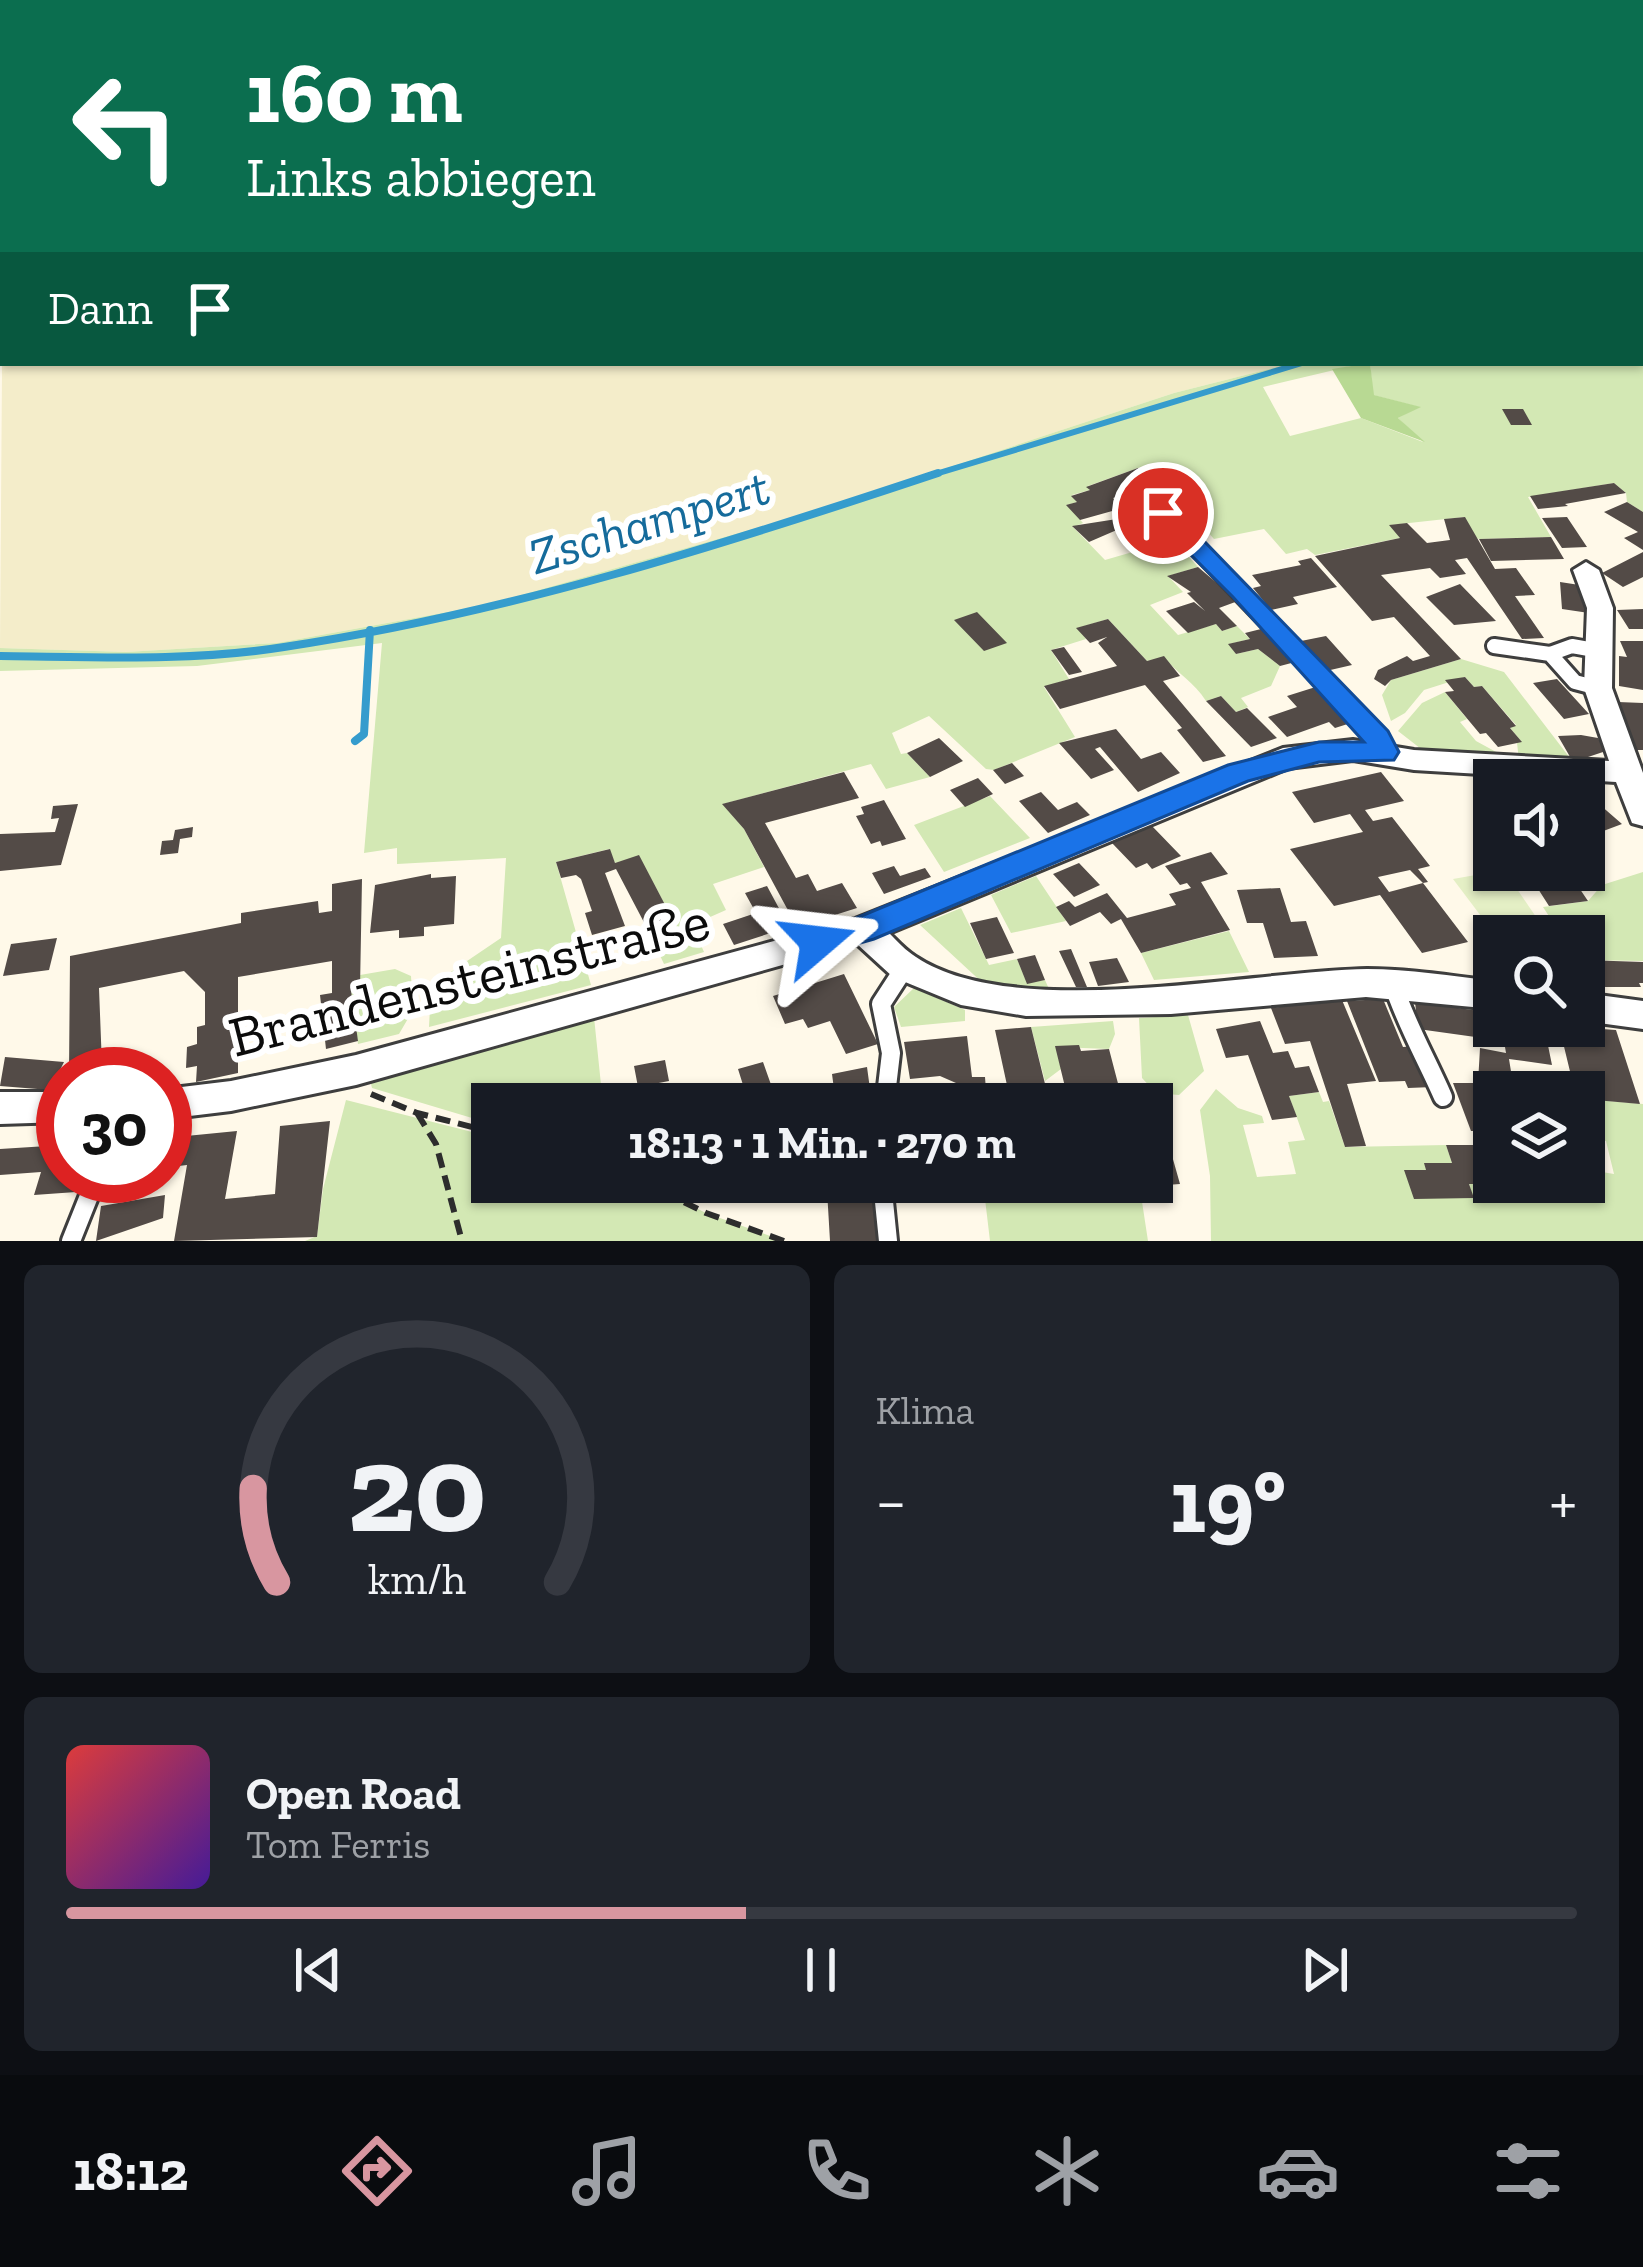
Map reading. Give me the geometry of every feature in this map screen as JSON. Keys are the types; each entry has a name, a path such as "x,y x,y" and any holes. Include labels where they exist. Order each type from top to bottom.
{"street":[{"path":"1586,570 1600,608 1598,688 1643,815"},
{"name":"Brandensteinstraße","path":"192,1101 356,1070 862,930 1239,773 1319,752 1384,752 1414,760 1624,772"},
{"path":"862,930 905,967 972,997 1035,1005 1393,984 1473,993"},
{"path":"1605,1010 1643,1015"},
{"path":"0,1108 36,1107"}],"lane":[{"path":"1163,513 1288,640 1378,738 1384,752"},
{"path":"1494,646 1550,655 1572,646 1600,651"},
{"path":"1550,655 1575,682 1598,688"},
{"path":"887,1083 891,1052 881,1004 905,967"},
{"path":"1393,984 1409,1032 1420,1044 1443,1096"},
{"path":"71,1241 87,1203"},
{"path":"884,1203 888,1241"}],"path":[{"path":"356,1070 364,1091 418,1113 471,1127"},
{"path":"418,1113 436,1144 462,1241"},
{"path":"686,1203 784,1241"}],"shaded area":[{"path":"2,366 1281,366 1174,393 816,511 486,605 277,643 126,652 0,648"}],"green space":[{"path":"1281,366 1351,366 1263,387 1290,436 1361,418 1423,442 1398,418 1419,407 1373,395 1370,366 1643,366 1643,512 1627,502 1626,493 1614,483 1528,497 1551,537 1479,539 1473,537 1464,517 1391,525 1400,538 1315,555 1307,549 1286,554 1264,529 1214,539 1165,485 1157,487 1138,468 1088,486 1090,490 1072,495 1077,502 1067,505 1083,523 1073,527 1105,560 1136,551 1116,529 1126,526 1132,532 1144,529 1153,539 1170,536 1198,567 1168,576 1183,592 1150,605 1178,635 1216,624 1222,631 1237,626 1250,639 1229,644 1236,654 1258,649 1280,666 1271,686 1241,698 1248,707 1236,712 1221,696 1206,701 1164,657 1147,661 1108,619 1078,628 1086,639 1051,650 1069,679 1044,687 1075,737 994,770 986,769 929,716 892,733 901,754 907,753 930,777 886,789 871,764 723,804 744,829 764,867 713,884 726,910 692,925 704,952 664,964 648,930 673,920 639,856 615,863 609,849 556,862 591,985 429,1027 431,989 501,938 506,858 397,864 397,848 364,853 382,643 197,666 0,671 0,648 126,652 277,643 486,605 816,511 1174,393"},
{"path":"1370,366 1374,395 1421,407 1398,418 1425,442 1361,418 1332,369"},
{"path":"1461,659 1504,672 1571,759 1519,759 1517,743 1521,741 1510,728 1516,725 1482,686 1474,687 1465,677 1424,690 1405,713 1391,721 1382,695 1391,680"},
{"path":"1445,692 1467,719 1460,722 1476,741 1509,759 1425,752 1398,731 1422,703"},
{"path":"990,796 1030,838 944,872 914,825"},
{"path":"1643,872 1643,961 1605,960 1605,915 1548,915 1543,907 1588,901 1597,891 1605,891 1605,884"},
{"path":"1473,875 1473,891 1518,891 1535,915 1480,915 1453,879"},
{"path":"1036,876 1066,921 1011,933 991,895"},
{"path":"961,908 989,965 1017,959 1027,983 1045,980 1049,989 987,987 920,925"},
{"path":"1229,931 1249,972 1154,980 1141,953"},
{"path":"395,969 411,976 413,1010 399,1034 358,1044 351,990 360,988 360,975"},
{"path":"914,988 965,1010 965,1021 901,1027 894,1007"},
{"path":"1188,1015 1204,1071 1179,1095 1173,1094 1173,1083 1147,1083 1142,1078 1139,1018"},
{"path":"594,1017 601,1083 471,1083 471,1118 372,1088 370,1080"},
{"path":"1113,1021 1115,1034 1109,1049 1056,1047 1061,1069 1045,1081 1031,1027"},
{"path":"1216,1089 1238,1108 1262,1116 1264,1123 1243,1125 1257,1177 1296,1174 1288,1142 1305,1140 1289,1096 1319,1092 1323,1102 1329,1101 1345,1147 1446,1145 1452,1163 1425,1163 1426,1170 1405,1170 1473,1198 1473,1203 1605,1203 1605,1172 1614,1174 1605,1141 1605,1101 1643,1104 1643,1241 1211,1241 1210,1176 1200,1110"},
{"path":"346,1100 471,1132 471,1203 686,1203 784,1241 305,1241 317,1236 323,1189"},
{"path":"985,1203 1142,1203 1148,1241 990,1241"}],"building":[{"path":"1502,409 1523,409 1532,425 1511,425"},
{"path":"1138,468 1157,487 1113,498 1123,508 1080,520 1066,505 1077,502 1071,496 1090,490 1086,487"},
{"path":"1614,483 1626,493 1565,504 1568,506 1538,509 1530,496"},
{"path":"1627,502 1643,512 1643,550 1624,538 1638,532 1604,512"},
{"path":"1149,514 1170,536 1153,540 1144,529 1132,532 1126,526 1089,542 1072,526"},
{"path":"1465,517 1495,569 1516,568 1535,595 1515,596 1544,638 1522,639 1467,558 1455,560 1466,574 1440,578 1430,568 1381,575 1461,659 1391,680 1385,686 1374,679 1378,670 1407,656 1413,661 1430,656 1394,617 1372,621 1315,556 1400,538 1389,525 1407,523 1427,543 1450,540 1444,519"},
{"path":"1567,517 1587,547 1562,548 1542,518"},
{"path":"1551,537 1564,559 1491,561 1479,539"},
{"path":"1643,552 1643,577 1623,587 1602,573"},
{"path":"1311,558 1337,587 1293,597 1298,604 1271,610 1253,588 1261,586 1252,575 1301,565 1298,561"},
{"path":"1198,567 1238,601 1219,608 1237,626 1222,631 1216,624 1188,633 1166,611 1194,602 1205,611 1187,593 1191,592 1167,576"},
{"path":"1560,582 1586,586 1589,613 1562,609"},
{"path":"1460,584 1496,621 1454,625 1426,597"},
{"path":"1643,609 1643,629 1629,629 1617,610"},
{"path":"977,612 1007,643 984,651 954,620"},
{"path":"1108,619 1147,661 1164,656 1180,676 1163,681 1226,756 1203,762 1177,730 1182,728 1145,685 1060,709 1044,686 1117,666 1098,643 1107,637 1090,643 1076,628"},
{"path":"1269,627 1299,661 1280,666 1258,649 1236,654 1228,644 1250,639 1245,633"},
{"path":"1326,636 1352,665 1326,671 1301,641"},
{"path":"1620,641 1643,641 1643,690 1619,686 1619,656 1627,657"},
{"path":"1064,647 1082,672 1069,675 1051,650"},
{"path":"1465,677 1474,687 1482,686 1516,726 1510,728 1522,742 1498,747 1486,733 1480,734 1445,692 1454,691 1445,680"},
{"path":"1557,679 1589,714 1564,719 1533,683"},
{"path":"1322,685 1354,722 1335,728 1329,722 1287,737 1268,717 1297,707 1287,696"},
{"path":"1221,696 1236,712 1247,708 1277,738 1251,747 1206,701"},
{"path":"1618,702 1643,703 1643,750 1637,750"},
{"path":"1116,729 1141,759 1161,752 1180,773 1138,792 1100,747 1095,749 1114,770 1091,779 1059,743"},
{"path":"1558,736 1598,738 1606,751 1571,759"},
{"path":"939,738 963,761 930,777 907,753"},
{"path":"1012,763 1024,776 1005,784 993,770"},
{"path":"844,772 859,798 765,823 796,878 808,874 817,891 842,883 857,908 797,927 744,829 722,804"},
{"path":"1381,772 1404,801 1365,810 1373,821 1392,817 1430,866 1418,869 1428,882 1423,883 1468,942 1422,953 1380,895 1334,906 1290,849 1363,832 1350,814 1314,823 1292,792","holes":["1410,870 1423,883 1389,892 1378,877"]},
{"path":"978,778 993,794 965,807 950,790"},
{"path":"1041,792 1058,810 1077,802 1090,815 1048,833 1019,801"},
{"path":"884,800 906,839 882,846 880,841 871,844 856,816 864,814 861,807"},
{"path":"78,804 61,865 0,871 0,834 55,832 59,818 51,819 53,806"},
{"path":"1605,809 1622,824 1605,830"},
{"path":"1152,826 1181,856 1152,869 1147,863 1136,868 1112,843"},
{"path":"193,827 192,837 180,839 178,853 160,855 162,841 173,840 175,830"},
{"path":"610,849 615,863 639,855 673,920 648,930 616,869 605,873 625,926 592,935 585,913 592,911 581,879 576,875 561,878 556,862"},
{"path":"1211,852 1228,874 1201,882 1230,930 1141,953 1121,919 1111,924 1100,912 1070,926 1056,907 1069,901 1075,907 1107,893 1127,918 1176,905 1169,894 1191,888 1187,883 1180,885 1165,866"},
{"path":"1079,863 1100,885 1074,897 1053,874"},
{"path":"894,866 900,876 925,868 931,877 884,894 872,873"},
{"path":"431,874 431,878 456,876 454,924 424,927 424,936 399,938 399,930 370,933 375,885"},
{"path":"362,879 360,988 351,990 358,1041 326,1049 320,995 332,993 332,961 238,977 238,1073 196,1082 197,1066 192,1067 192,1047 187,1047 197,1044 197,1027 205,1025 205,992 184,971 99,988 101,1047 69,1047 70,956 241,923 241,913 318,901 319,913 332,911 332,884"},
{"path":"767,886 789,927 734,945 723,924 756,913 745,893"},
{"path":"1280,888 1291,922 1306,921 1318,956 1274,958 1263,923 1247,923 1237,890"},
{"path":"1539,891 1581,891 1588,901 1549,906"},
{"path":"997,917 1014,953 986,959 970,923"},
{"path":"57,938 49,970 3,976 11,944"},
{"path":"1071,949 1087,987 1076,987 1059,951"},
{"path":"1035,955 1045,980 1027,984 1017,959"},
{"path":"1117,958 1129,982 1098,986 1089,962"},
{"path":"1605,961 1643,962 1641,987 1605,987"},
{"path":"844,974 878,1044 846,1054 830,1021 808,1028 803,1019 785,1024 773,996"},
{"path":"1383,999 1403,1047 1416,1046 1433,1087 1379,1082 1347,1001"},
{"path":"1342,1000 1376,1081 1347,1084 1366,1146 1345,1147 1310,1041 1285,1044 1271,1008"},
{"path":"1415,1002 1473,1010 1473,1037 1418,1029"},
{"path":"1260,1021 1273,1053 1288,1051 1295,1068 1309,1066 1319,1092 1289,1096 1297,1117 1272,1120 1248,1055 1226,1058 1216,1029"},
{"path":"1031,1027 1045,1083 1007,1083 995,1030"},
{"path":"1605,1029 1616,1030 1640,1104 1605,1101 1605,1071 1570,1071 1564,1047 1605,1047"},
{"path":"967,1036 972,1077 985,1077 985,1083 956,1083 940,1076 910,1079 904,1042"},
{"path":"1055,1046 1109,1049 1118,1083 1064,1083"},
{"path":"1505,1047 1548,1047 1552,1065 1509,1059 1511,1071 1479,1071 1480,1048 1506,1053"},
{"path":"5,1057 36,1060 36,1089 0,1086"},
{"path":"665,1060 669,1081 637,1083 634,1066"},
{"path":"763,1062 770,1083 742,1083 738,1069"},
{"path":"867,1067 869,1083 833,1083 832,1074"},
{"path":"1453,1083 1473,1083 1473,1131 1471,1131"},
{"path":"330,1121 317,1237 174,1241 180,1203 192,1203 192,1135 237,1131 225,1199 275,1194 280,1126"},
{"path":"1446,1145 1473,1145 1473,1184 1469,1184 1473,1198 1414,1199 1404,1170 1426,1170 1424,1163 1452,1163"},
{"path":"36,1147 36,1172 0,1175 0,1149"},
{"path":"164,1203 163,1218 96,1241 101,1206"},
{"path":"828,1203 878,1203 882,1241 830,1241"}],"waterway":[{"name":"Zschampert","path":"929,476 1292,366"},
{"name":"Zschampert","path":"370,632 614,574 938,473"},
{"name":"Zschampert","path":"0,656 213,655 370,632"},
{"path":"355,741 364,734 370,632"}],"route":[{"path":"818,942 862,930 1283,758 1319,752 1384,752 1378,738 1163,513"}]}
